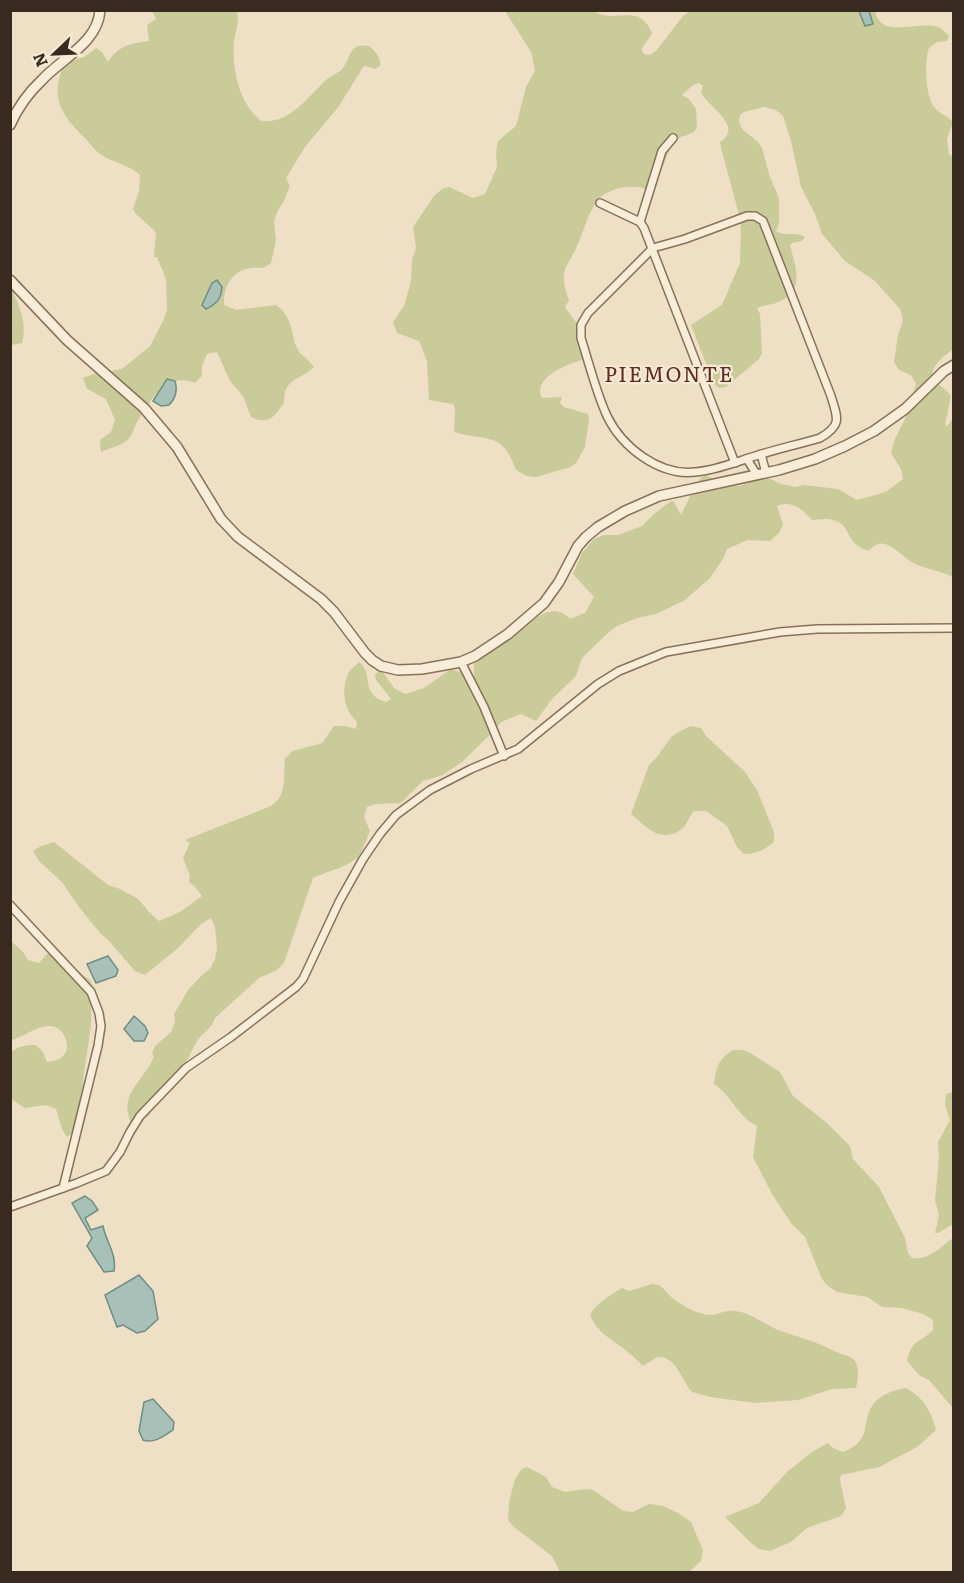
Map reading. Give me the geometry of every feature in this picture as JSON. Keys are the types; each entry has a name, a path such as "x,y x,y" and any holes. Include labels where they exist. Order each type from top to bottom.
{"street":[{"path":"10,125 25,98 43,78 88,40 99,20 100,10"},
{"path":"640,222 662,151 673,138"},
{"path":"600,203 640,222 653,248 735,463"},
{"path":"747,216 755,216 763,221 838,418 834,428 820,438 761,454 735,463 695,472 680,472 662,468 642,456 616,431 606,415 580,338 581,325 588,313 653,248 747,216"},
{"path":"10,280 67,339 144,408 177,447 221,519 230,529 321,599 372,660 381,666 398,670 422,669 460,662 474,656 508,634 544,603 559,582 578,546 586,537 598,527 642,502 659,496 761,474 815,459 845,446 874,431 904,409 944,371 954,365"},
{"path":"761,454 761,474"},
{"path":"747,459 761,474"},
{"path":"10,1207 99,1174 111,1167 140,1116 176,1078 195,1061 231,1037 296,987 303,979 339,902 363,859 396,815 430,790 518,749 598,684 619,671 666,652 746,638 817,629 954,628"},
{"path":"460,662 484,707 504,756"},
{"path":"10,905 84,982 97,1003 99,1013 101,1026 98,1046 82,1103 63,1188"}],"green space":[{"path":"152,11 237,11 234,64 238,85 247,105 261,121 281,118 298,108 327,79 341,70 354,49 358,47 369,46 379,57 380,66 375,69 363,67 339,106 305,147 286,178 290,186 274,221 276,241 271,263 263,268 254,267 240,271 230,281 224,296 224,305 236,310 276,305 287,317 300,353 314,367 289,384 284,403 270,419 262,420 251,417 243,396 230,381 217,352 207,354 202,366 202,376 195,383 185,380 167,385 153,398 128,440 101,452 100,440 111,432 115,420 106,399 87,389 83,378 122,369 150,346 167,310 166,279 157,257 154,257 156,232 133,209 139,191 140,175 103,156 94,148 70,122 60,106 58,87 64,65 87,55 96,48 102,52 108,62 116,52 126,46 149,41 147,25 156,19"},
{"path":"505,11 594,11 602,15 626,15 640,18 647,23 652,33 642,51 650,55 656,51 683,16 690,11 875,11 879,20 885,25 901,27 930,25 938,27 949,36 947,41 937,42 929,48 926,70 927,88 932,103 937,110 953,122 947,139 949,155 954,156 953,349 938,362 933,375 934,379 951,396 945,425 947,426 952,420 953,577 913,563 886,544 875,546 869,551 861,548 839,522 828,519 812,520 792,505 777,506 783,524 779,533 770,541 748,540 727,549 709,579 685,600 656,614 617,626 609,632 582,658 576,676 552,699 536,721 521,714 501,722 462,762 443,775 423,781 401,803 375,804 367,807 364,817 370,831 361,851 352,862 313,878 284,963 277,970 259,978 215,1018 212,1025 198,1039 181,1072 148,1116 131,1123 128,1113 130,1095 150,1065 155,1046 171,1032 175,1022 174,1014 188,990 210,969 215,959 217,948 215,927 211,918 201,924 178,948 145,975 135,971 100,933 62,882 39,861 33,851 54,842 108,885 138,899 159,921 180,912 202,896 189,882 190,876 183,858 190,843 185,840 271,806 282,791 285,758 293,751 322,743 334,726 356,729 357,722 349,712 344,692 349,672 359,662 366,671 372,694 386,702 391,699 376,680 375,675 378,671 383,672 394,688 405,694 424,688 451,669 460,672 474,685 474,656 507,639 532,620 548,612 563,613 570,619 585,613 594,597 573,574 582,553 593,540 603,535 618,535 642,526 671,501 674,502 681,515 697,482 705,475 729,485 739,486 766,477 795,487 804,485 838,489 857,500 886,492 903,479 901,469 891,453 908,412 916,384 911,375 899,370 894,362 903,320 900,309 875,281 845,261 822,234 801,187 783,116 776,110 764,107 744,112 740,115 739,122 743,130 762,148 779,198 779,224 776,231 805,237 802,241 790,245 796,271 795,286 792,292 776,303 757,308 760,314 762,353 759,359 726,387 719,388 714,384 691,325 722,305 740,263 741,222 720,142 727,136 727,123 705,98 701,92 703,86 699,83 693,85 682,95 689,99 696,109 697,128 672,144 654,188 649,190 636,187 622,188 607,192 597,201 564,273 565,289 569,300 565,307 578,325 587,358 572,363 547,377 540,390 542,398 562,397 560,403 564,407 588,414 585,447 576,463 571,467 536,477 527,476 516,470 511,457 499,443 454,432 455,408 453,404 429,400 427,361 419,341 397,333 393,322 404,306 411,281 412,260 416,248 413,227 434,196 442,189 449,187 473,198 485,194 497,167 498,141 516,126 526,87 535,71 531,52"},
{"path":"10,285 24,328 22,343 11,345"},
{"path":"690,726 701,728 706,736 745,772 757,790 774,832 774,842 767,847 757,852 744,854 737,847 727,826 706,811 694,811 683,828 666,835 650,830 631,814 649,765 672,736"},
{"path":"10,940 28,960 39,963 49,952 53,953 90,980 92,985 91,1026 83,1080 84,1090 75,1132 67,1137 56,1109 46,1105 25,1108 11,1099 10,1054 12,1051 22,1046 36,1045 43,1052 47,1062 61,1058 67,1047 62,1032 50,1026 44,1026 11,1040"},
{"path":"733,1050 743,1050 752,1054 780,1072 793,1096 828,1124 850,1146 853,1159 879,1187 905,1238 908,1253 912,1258 929,1255 953,1238 954,1406 952,1407 929,1380 920,1376 907,1361 914,1345 933,1330 933,1320 923,1314 902,1308 882,1307 867,1297 837,1292 822,1279 805,1237 791,1223 772,1194 753,1157 757,1126 750,1122 714,1084 719,1064"},
{"path":"953,1092 953,1224 935,1233 939,1215 935,1200 939,1158 938,1142 950,1120 945,1105 946,1094"},
{"path":"652,1284 659,1285 675,1300 697,1312 711,1315 731,1310 742,1312 778,1330 851,1357 858,1368 856,1388 832,1389 798,1400 755,1403 710,1397 692,1392 669,1360 657,1357 643,1366 600,1330 590,1314 604,1300 622,1288 629,1291"},
{"path":"906,1388 918,1396 926,1406 936,1430 917,1447 879,1467 841,1475 846,1508 841,1516 807,1528 791,1542 770,1551 759,1549 751,1543 725,1517 759,1503 787,1472 812,1452 828,1443 843,1452 853,1447 863,1436 870,1409 875,1402 885,1394"},
{"path":"527,1467 546,1477 552,1487 565,1492 593,1490 623,1511 633,1512 649,1504 663,1506 678,1513 691,1522 703,1550 701,1561 689,1572 560,1572 552,1556 508,1520 509,1502 515,1479 522,1469"}],"water":[{"path":"859,11 869,11 873,24 865,26"},
{"path":"217,280 222,287 221,295 216,303 206,309 202,305 212,283"},
{"path":"167,379 175,381 176,394 169,405 161,406 153,401"},
{"path":"108,956 118,970 116,976 96,983 87,964"},
{"path":"134,1016 145,1026 148,1033 144,1041 134,1041 124,1029"},
{"path":"85,1196 98,1210 85,1218 91,1230 103,1226 113,1254 114,1271 104,1272 87,1246 92,1238 72,1203"},
{"path":"139,1275 153,1291 158,1319 145,1331 137,1333 123,1325 117,1327 105,1295"},
{"path":"153,1399 174,1422 173,1430 159,1439 147,1441 143,1440 139,1431 144,1402"}],"district":[{"name":"PIEMONTE","path":"669,372"}]}
